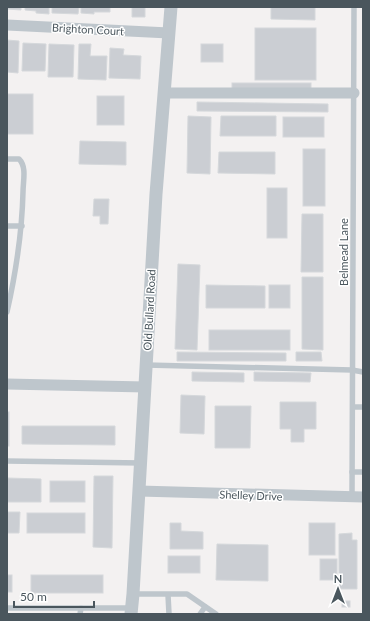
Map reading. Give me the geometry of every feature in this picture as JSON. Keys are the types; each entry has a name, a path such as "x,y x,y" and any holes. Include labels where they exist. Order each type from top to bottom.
{"street":[{"name":"Old Bullard Road","path":"131,611 156,194 171,7"},
{"name":"Brighton Court","path":"7,25 169,33"},
{"path":"164,93 354,93"},
{"path":"7,384 145,387"},
{"name":"Shelley Drive","path":"139,491 363,497"}],"lane":[{"name":"Belmead Lane","path":"352,497 354,7"},
{"path":"7,159 19,159 24,166 22,226 15,277 7,312"},
{"path":"7,226 22,226"},
{"path":"146,365 352,370 363,372"},
{"path":"352,407 363,407"},
{"path":"7,460 141,463"},
{"path":"352,472 363,472"},
{"path":"133,594 187,594 216,614"},
{"path":"168,595 169,614"},
{"path":"200,614 205,607"},
{"path":"7,608 81,611 131,611"}],"building":[{"path":"7,7 21,7 21,10 7,9"},
{"path":"25,7 49,7 49,14 25,10"},
{"path":"52,7 79,7 78,14 52,13"},
{"path":"81,7 110,7 110,12 94,12 94,14 81,13"},
{"path":"132,7 145,7 145,17 132,17"},
{"path":"271,7 315,7 315,20 271,19"},
{"path":"255,28 316,28 316,80 255,80"},
{"path":"7,40 19,41 18,73 7,72"},
{"path":"23,43 46,44 45,71 22,71"},
{"path":"49,44 74,45 73,77 48,77"},
{"path":"79,44 91,44 90,56 107,56 106,80 78,79"},
{"path":"201,44 223,44 223,62 201,62"},
{"path":"110,48 124,49 123,55 141,56 140,79 109,78"},
{"path":"232,83 311,83 311,92 232,92"},
{"path":"7,94 33,94 33,134 7,134"},
{"path":"97,96 124,96 124,125 97,125"},
{"path":"197,102 328,104 328,112 197,111"},
{"path":"188,116 211,117 210,174 187,173"},
{"path":"221,116 276,116 276,136 220,136"},
{"path":"283,117 324,117 324,137 283,137"},
{"path":"80,141 126,142 126,165 79,164"},
{"path":"303,149 325,149 325,206 303,206"},
{"path":"219,152 275,152 275,174 218,173"},
{"path":"267,188 287,188 287,238 267,238"},
{"path":"94,199 109,199 108,224 100,224 100,216 93,216"},
{"path":"302,214 323,214 323,272 301,272"},
{"path":"178,264 200,265 197,350 175,349"},
{"path":"302,277 323,277 323,350 302,349"},
{"path":"206,285 265,286 265,308 206,308"},
{"path":"269,285 290,285 290,308 269,308"},
{"path":"209,330 290,330 290,350 209,350"},
{"path":"177,352 286,353 286,361 177,361"},
{"path":"296,352 321,352 322,361 296,361"},
{"path":"192,372 244,373 244,382 192,381"},
{"path":"254,372 311,373 310,382 254,381"},
{"path":"181,395 205,396 204,434 180,433"},
{"path":"280,402 316,402 316,429 304,429 304,442 291,442 291,429 280,429"},
{"path":"215,406 251,406 250,448 215,448"},
{"path":"7,412 9,412 9,446 7,446"},
{"path":"22,426 115,426 115,445 22,444"},
{"path":"94,476 113,476 112,548 93,547"},
{"path":"7,478 41,479 41,502 7,502"},
{"path":"50,481 85,481 85,502 50,502"},
{"path":"7,512 20,512 19,533 7,533"},
{"path":"27,513 85,513 85,533 27,533"},
{"path":"170,523 181,523 181,531 203,532 203,549 170,549"},
{"path":"309,523 335,523 335,555 309,555"},
{"path":"352,533 352,540 357,540 357,589 339,589 339,534"},
{"path":"217,544 268,545 268,581 216,580"},
{"path":"168,556 200,556 200,573 168,573"},
{"path":"320,559 337,559 337,580 320,580"},
{"path":"7,575 12,575 12,592 7,592"},
{"path":"31,575 103,575 103,593 31,593"},
{"path":"342,601 350,601 350,607 342,607"}]}
